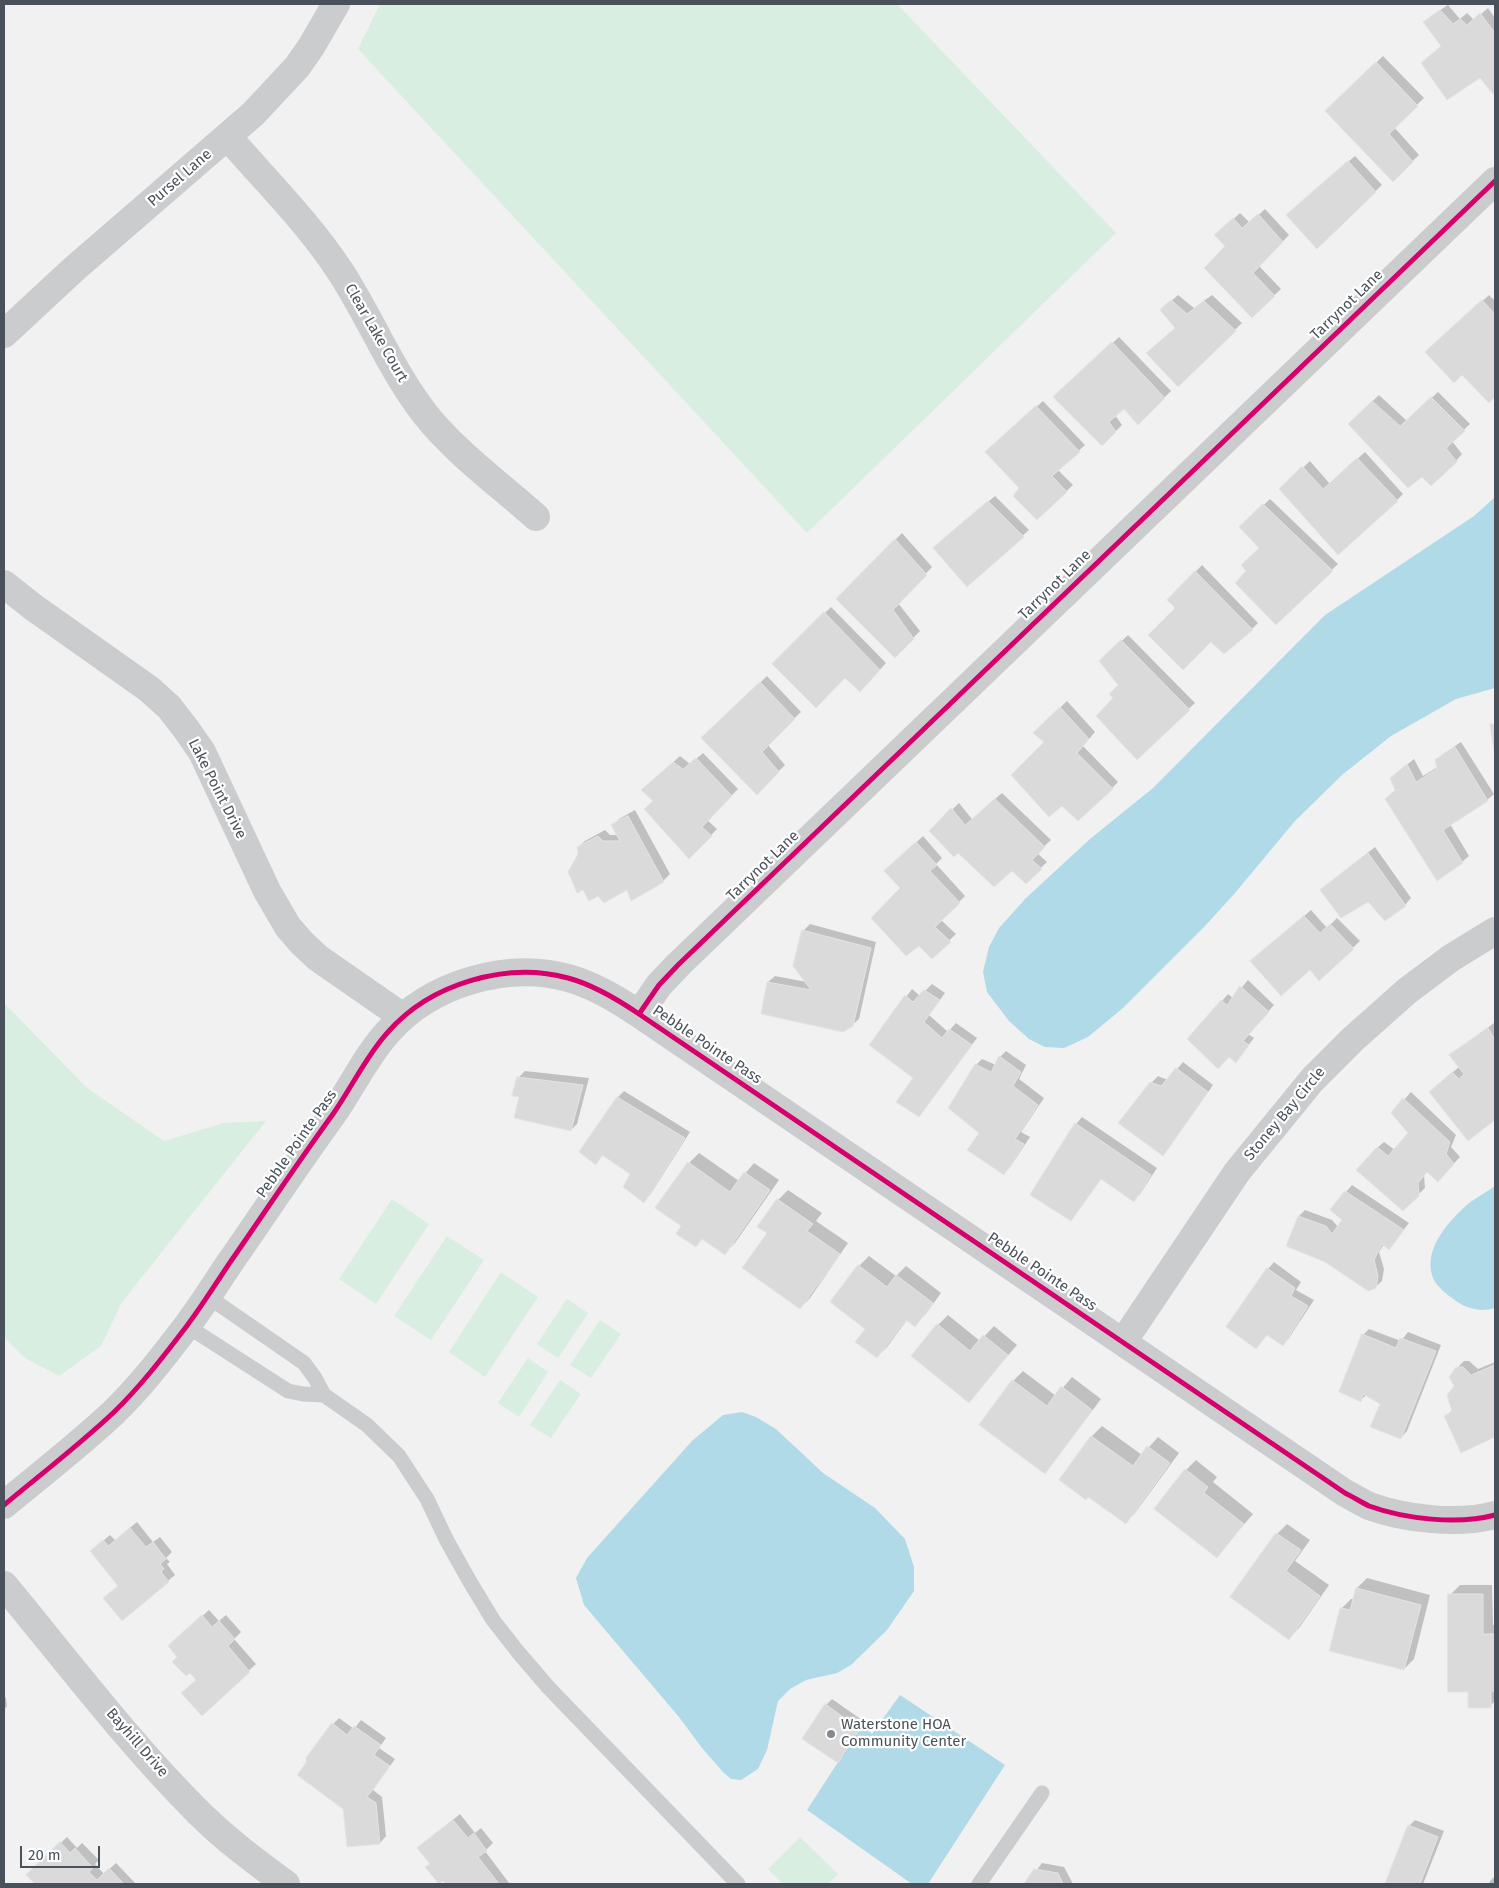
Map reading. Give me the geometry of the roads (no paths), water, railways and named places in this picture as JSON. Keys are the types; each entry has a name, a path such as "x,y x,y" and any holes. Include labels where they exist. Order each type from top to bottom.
{"street":[{"name":"Pursel Lane","path":"4,334 74,269 228,137 277,90 311,47 336,4"},
{"name":"Clear Lake Court","path":"228,137 327,252 349,286 395,368 425,414 442,433 536,517"},
{"name":"Tarrynot Lane","path":"640,1014 659,985 679,964 1495,182"},
{"name":"Lake Point Drive","path":"4,584 148,689 168,707 202,752 267,891 288,927 318,958 402,1017"},
{"name":"Stoney Bay Circle","path":"1123,1342 1237,1172 1312,1080 1407,991 1451,958 1495,932"},
{"name":"Pebble Pointe Pass","path":"4,1505 114,1412 143,1381 187,1326 387,1032 402,1017 436,995 466,982 487,977 531,972 548,973 586,984 604,991 640,1014 1345,1493 1368,1505 1410,1516 1472,1520 1495,1515"},
{"name":"Bayhill Drive","path":"4,1585 137,1745 199,1813 239,1849 286,1884"}],"lane":[{"path":"207,1296 304,1363 324,1394 367,1425 399,1456 427,1498 446,1540 493,1620 518,1652 548,1687 738,1884"},
{"path":"187,1326 288,1391 303,1394 324,1394"},
{"path":"979,1884 1042,1793"}],"water":[{"path":"1495,497 1495,688 1456,699 1391,736 1342,775 1295,821 1205,926 1123,1008 1088,1037 1064,1048 1045,1047 1029,1039 1009,1021 987,992 983,972 989,947 999,928 1026,898 1090,839 1153,788 1325,615 1474,516"},
{"path":"1495,1186 1495,1308 1478,1310 1457,1302 1437,1285 1432,1275 1432,1254 1440,1235 1454,1217 1469,1203"},
{"path":"742,1412 756,1417 776,1429 823,1473 875,1508 905,1539 914,1567 914,1591 887,1630 851,1665 837,1673 806,1680 790,1689 778,1701 767,1750 758,1769 741,1780 731,1779 723,1772 584,1605 576,1578 587,1558 692,1441 723,1415"},
{"path":"900,1695 1005,1765 928,1884 912,1884 807,1810 862,1725 872,1734"}],"place":[{"name":"Waterstone HOA Community Center","path":"831,1734"}]}
